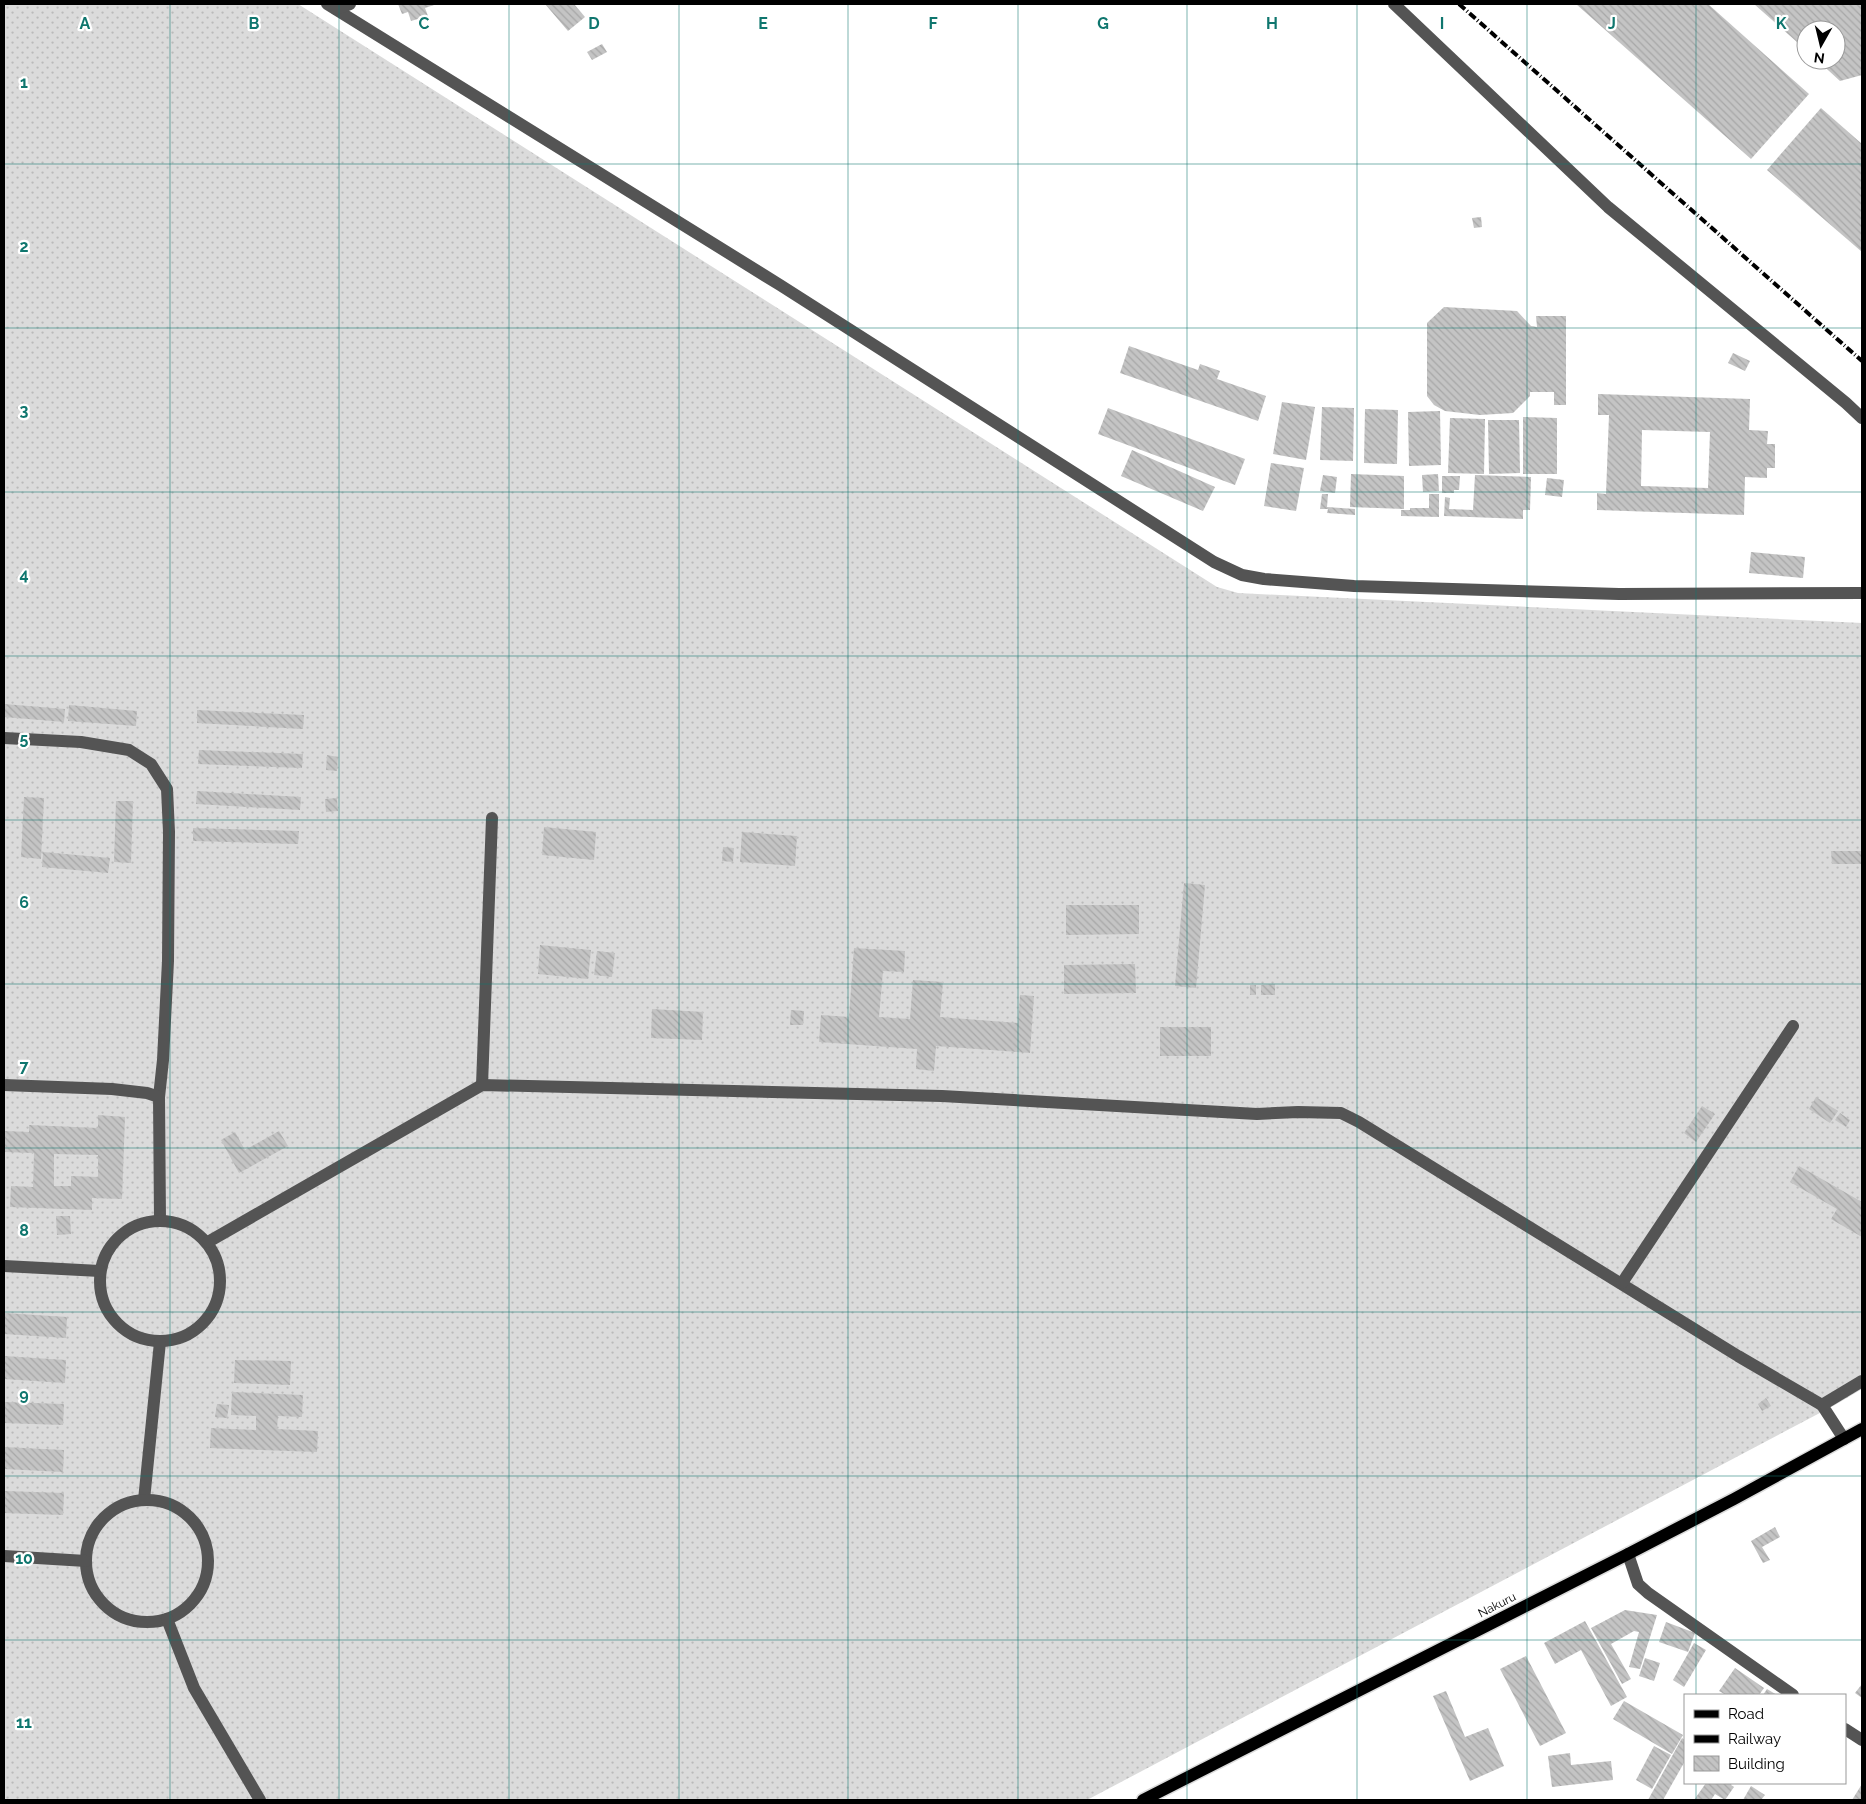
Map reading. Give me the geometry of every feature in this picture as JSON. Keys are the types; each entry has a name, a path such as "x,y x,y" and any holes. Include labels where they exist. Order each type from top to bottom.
{"main road":[{"name":"Nakuru","path":"1143,1800 1628,1554 1862,1429"}],"street":[{"path":"331,7 350,4"},
{"path":"1394,4 1608,207 1862,418"},
{"path":"331,7 788,290 1214,562 1242,575 1264,579 1354,586 1445,589 1619,594 1862,593"},
{"path":"4,738 81,742 130,750 151,764 167,789 169,832 168,961 163,1060 159,1097 160,1221"},
{"path":"482,1085 492,818"},
{"path":"1622,1283 1793,1026"},
{"path":"208,1242 482,1085 942,1096 1257,1114 1298,1112 1341,1113 1359,1122 1738,1356 1822,1405 1844,1439"},
{"path":"4,1086 112,1089 147,1093 159,1097"},
{"path":"155,1220 160,1221 175,1222 193,1229 208,1242 218,1259 222,1279 219,1298 211,1316 197,1330 180,1339 160,1342 143,1339 127,1331 114,1320 104,1305 100,1288 100,1271 106,1252 119,1236 135,1225 155,1220"},
{"path":"4,1266 100,1271"},
{"path":"144,1500 160,1342"},
{"path":"1822,1405 1862,1381"},
{"path":"144,1500 164,1503 181,1511 195,1524 205,1541 208,1560 206,1578 197,1596 184,1610 167,1619 148,1622 129,1619 112,1611 93,1589 89,1580 86,1561 89,1543 97,1526 110,1513 126,1504 144,1500"},
{"path":"1628,1554 1638,1584 1648,1593 1792,1694"},
{"path":"4,1556 86,1561"},
{"path":"167,1619 194,1688 260,1800"},
{"path":"1846,1730 1862,1740"}],"shaded area":[{"path":"4,4 298,4 1217,587 1238,593 1862,623 1862,1389 1087,1800 4,1800"}],"building":[{"path":"398,4 434,5 425,8 428,16 411,21 408,12 402,14"},
{"path":"545,4 574,4 585,17 568,31"},
{"path":"1576,4 1708,4 1809,94 1751,159"},
{"path":"1754,4 1862,4 1862,75 1840,81 1828,70 1846,70 1846,20 1796,20 1796,41"},
{"path":"602,44 607,52 592,60 587,52"},
{"path":"1821,108 1862,144 1862,252 1767,170"},
{"path":"1481,217 1482,227 1474,228 1472,218"},
{"path":"1444,307 1517,311 1531,326 1537,327 1536,316 1566,316 1566,405 1554,405 1554,392 1530,392 1530,396 1513,413 1480,415 1445,411 1434,405 1427,396 1427,323"},
{"path":"1129,346 1198,370 1200,364 1220,371 1217,379 1266,396 1258,421 1120,373"},
{"path":"1733,353 1750,361 1745,371 1728,363"},
{"path":"1598,394 1750,399 1749,430 1768,431 1767,444 1775,444 1775,468 1767,468 1767,478 1745,477 1744,515 1597,510 1597,493 1606,494 1609,415 1598,415","holes":["1642,430 1710,432 1708,488 1641,486"]},
{"path":"1282,402 1315,407 1306,460 1273,454"},
{"path":"1322,407 1354,408 1353,461 1320,460"},
{"path":"1108,408 1245,459 1235,485 1098,434"},
{"path":"1365,409 1398,410 1397,464 1364,463"},
{"path":"1440,411 1441,465 1409,466 1408,412"},
{"path":"1523,417 1557,418 1557,474 1523,474"},
{"path":"1450,418 1485,419 1484,474 1448,473"},
{"path":"1488,420 1519,420 1520,473 1489,474"},
{"path":"1132,450 1215,487 1203,511 1121,476"},
{"path":"1271,463 1304,468 1296,511 1264,506"},
{"path":"1351,474 1404,476 1404,509 1350,507"},
{"path":"1438,474 1439,491 1423,492 1422,475"},
{"path":"1323,475 1337,477 1335,493 1320,491"},
{"path":"1475,475 1531,477 1530,510 1523,510 1523,519 1444,516 1445,497 1450,498 1449,509 1473,510"},
{"path":"1442,476 1460,476 1459,490 1454,490 1454,493 1442,493"},
{"path":"1547,478 1564,480 1562,497 1545,495"},
{"path":"1322,494 1328,494 1327,507 1355,509 1355,515 1327,513 1328,509 1320,509"},
{"path":"1429,494 1439,494 1439,517 1401,516 1401,510 1429,508"},
{"path":"1751,552 1805,557 1803,578 1749,573"},
{"path":"4,704 65,709 64,722 4,717"},
{"path":"69,705 137,711 136,726 68,721"},
{"path":"197,710 304,715 303,729 197,723"},
{"path":"199,750 303,754 302,768 198,764"},
{"path":"327,755 338,757 337,771 326,770"},
{"path":"197,791 301,797 300,810 196,804"},
{"path":"24,797 44,798 41,859 21,857"},
{"path":"337,798 338,811 326,812 325,799"},
{"path":"116,801 133,801 131,863 114,862"},
{"path":"544,827 596,832 594,860 542,855"},
{"path":"193,828 299,831 298,844 193,841"},
{"path":"742,832 797,836 795,866 740,862"},
{"path":"723,847 734,848 733,862 722,861"},
{"path":"1831,851 1862,851 1862,864 1832,864"},
{"path":"43,852 110,858 108,873 42,867"},
{"path":"1184,883 1205,885 1196,988 1175,986"},
{"path":"1066,905 1139,905 1139,934 1066,935"},
{"path":"540,945 591,950 588,979 538,974"},
{"path":"854,948 905,951 904,972 883,971 879,1017 910,1019 913,980 943,982 940,1017 1018,1023 1020,995 1034,996 1030,1053 936,1046 934,1071 916,1069 917,1049 819,1042 821,1015 849,1017"},
{"path":"597,951 615,953 612,977 594,975"},
{"path":"1135,964 1136,993 1064,994 1064,965"},
{"path":"1275,984 1275,995 1261,995 1261,985"},
{"path":"1250,985 1256,985 1256,995 1250,995"},
{"path":"652,1009 703,1012 702,1040 651,1038"},
{"path":"791,1010 804,1011 803,1025 790,1025"},
{"path":"1160,1027 1211,1027 1211,1056 1160,1056"},
{"path":"1816,1097 1838,1111 1830,1123 1809,1109"},
{"path":"1702,1106 1715,1114 1696,1142 1684,1133"},
{"path":"1840,1113 1850,1120 1846,1127 1835,1120"},
{"path":"98,1115 125,1117 122,1199 92,1198 92,1210 10,1207 11,1186 33,1187 34,1153 4,1152 4,1131 29,1132 29,1125 98,1128","holes":["54,1154 98,1155 98,1177 71,1176 71,1186 54,1186"]},
{"path":"279,1131 288,1146 239,1173 221,1140 235,1132 245,1150"},
{"path":"1799,1166 1862,1202 1862,1237 1831,1219 1837,1209 1790,1182"},
{"path":"56,1216 70,1216 71,1234 57,1235"},
{"path":"4,1313 67,1317 66,1338 4,1334"},
{"path":"4,1356 66,1360 65,1383 4,1379"},
{"path":"235,1360 291,1361 290,1385 234,1383"},
{"path":"232,1392 303,1395 302,1417 278,1416 277,1429 318,1431 317,1452 210,1448 211,1428 256,1430 256,1416 231,1415"},
{"path":"1766,1398 1771,1406 1762,1411 1758,1404"},
{"path":"4,1402 64,1404 63,1425 4,1423"},
{"path":"217,1404 229,1405 227,1418 215,1417"},
{"path":"4,1447 64,1450 63,1472 4,1469"},
{"path":"4,1491 64,1493 63,1515 4,1513"},
{"path":"1775,1527 1780,1537 1762,1547 1770,1560 1763,1563 1751,1541"},
{"path":"1625,1610 1657,1615 1640,1669 1629,1667 1639,1632 1634,1631 1611,1644 1631,1679 1622,1684 1591,1628"},
{"path":"1585,1621 1627,1697 1611,1706 1581,1650 1555,1664 1544,1643"},
{"path":"1666,1622 1695,1633 1688,1652 1659,1642"},
{"path":"1694,1643 1706,1650 1684,1687 1673,1680"},
{"path":"1526,1656 1566,1733 1540,1746 1500,1669"},
{"path":"1645,1658 1660,1663 1654,1681 1639,1676"},
{"path":"1735,1668 1764,1688 1760,1694 1724,1694 1719,1691"},
{"path":"1862,1684 1862,1698 1855,1693"},
{"path":"1767,1689 1775,1694 1764,1694"},
{"path":"1446,1691 1465,1737 1488,1728 1504,1766 1470,1781 1433,1696"},
{"path":"1624,1701 1683,1735 1672,1754 1613,1719"},
{"path":"1682,1738 1684,1739 1684,1763 1663,1800 1648,1800"},
{"path":"1654,1746 1671,1755 1652,1789 1636,1780"},
{"path":"1570,1753 1571,1765 1611,1761 1613,1780 1552,1787 1548,1756"},
{"path":"1705,1784 1732,1784 1734,1787 1725,1800 1715,1794 1711,1800 1694,1800"},
{"path":"1862,1784 1862,1800 1852,1800"},
{"path":"1751,1786 1765,1795 1761,1800 1743,1800"}],"railway":[{"path":"1459,4 1862,361"}]}
